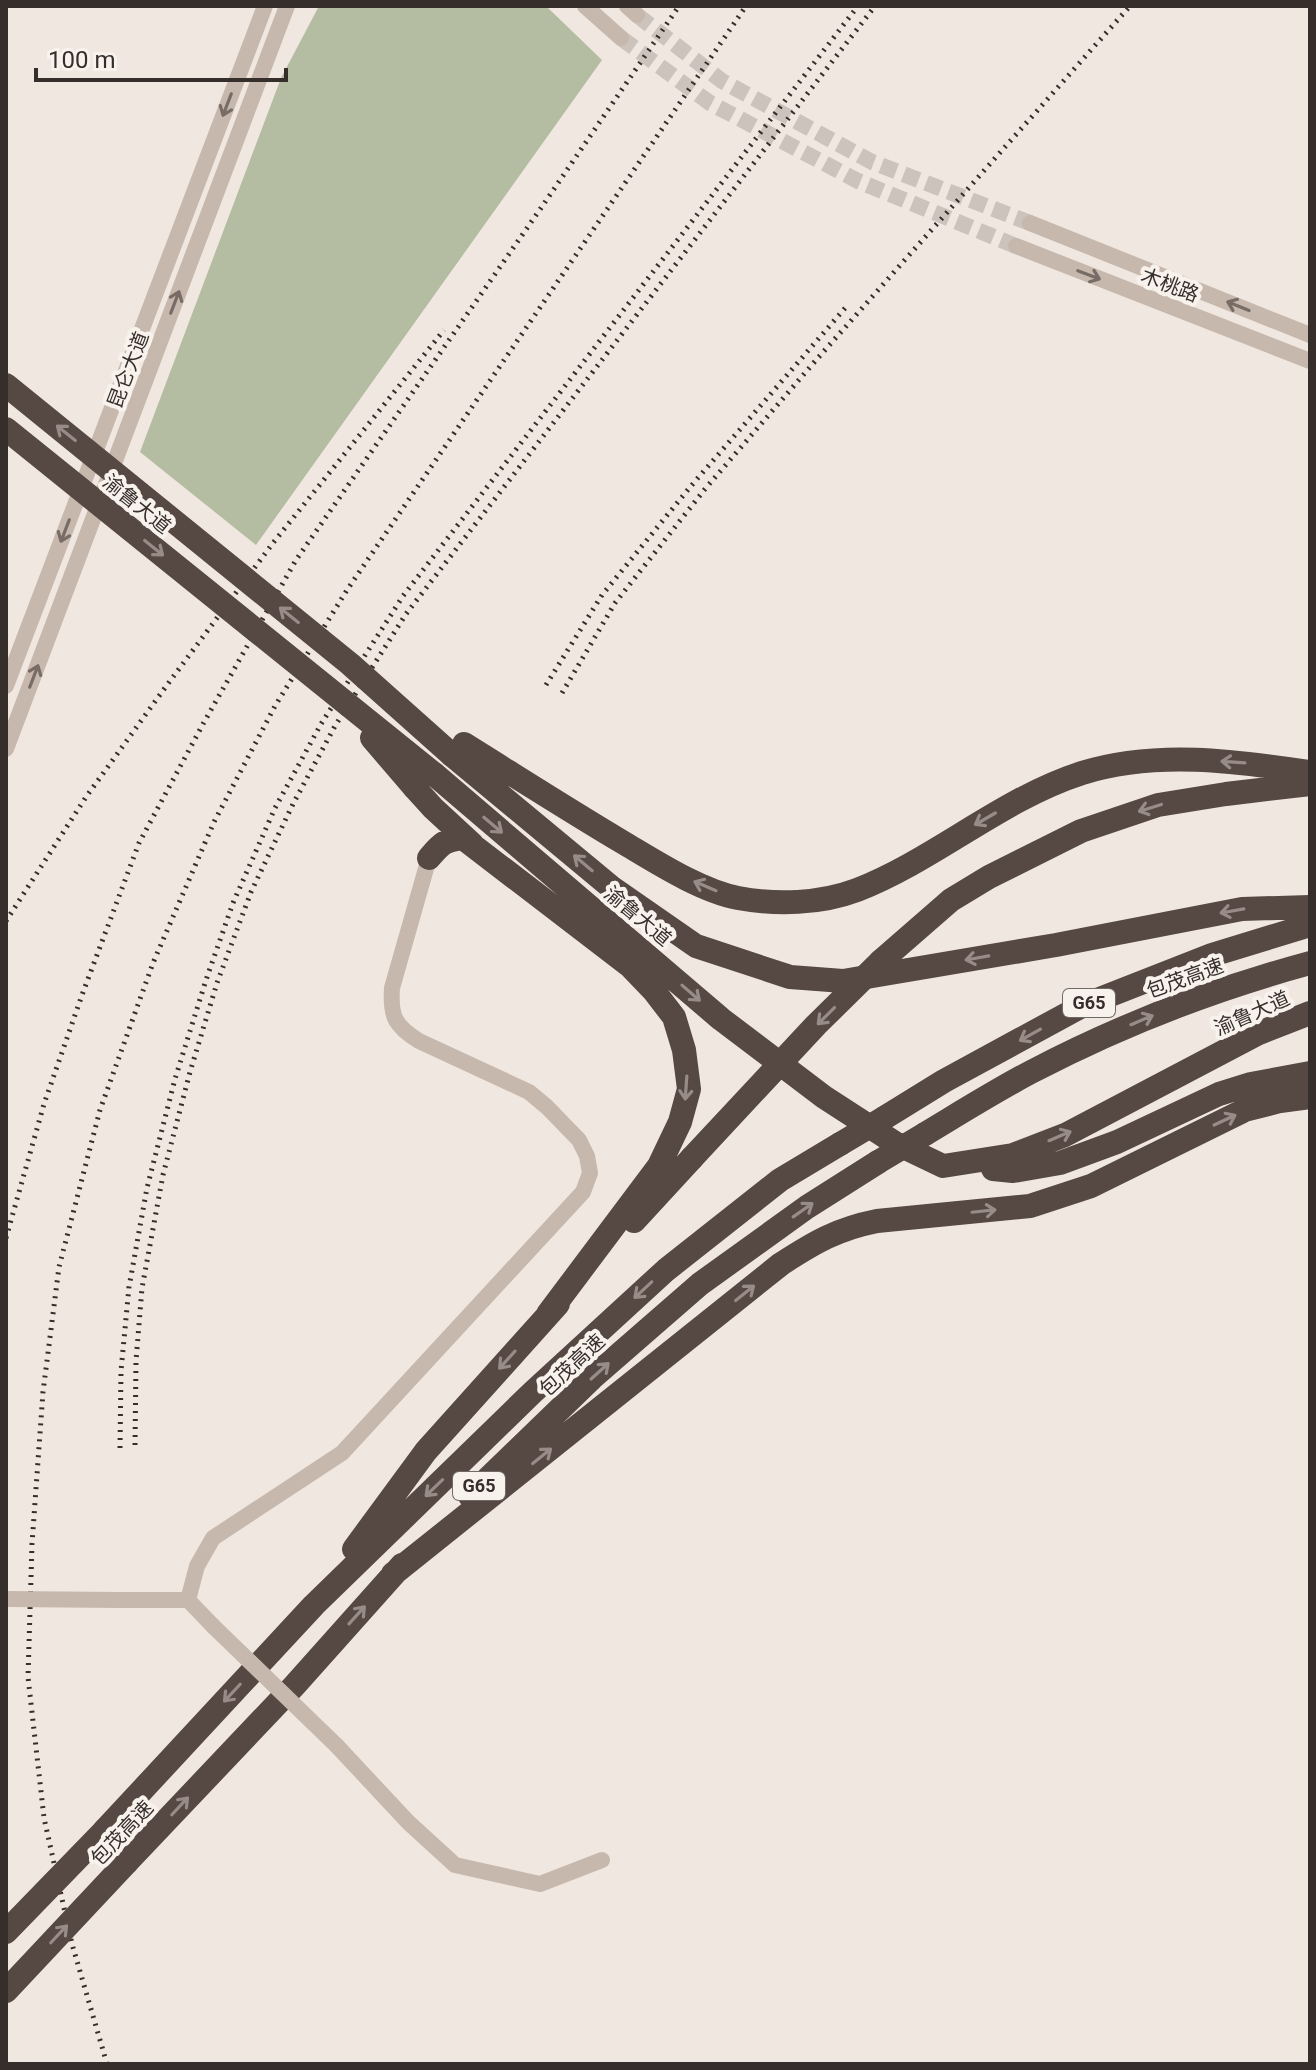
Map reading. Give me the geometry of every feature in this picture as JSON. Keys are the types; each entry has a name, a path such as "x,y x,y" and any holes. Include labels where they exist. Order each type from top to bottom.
{"highway":[{"name":"渝鲁大道","path":"6,385 458,749"},
{"name":"渝鲁大道","path":"6,429 332,690 424,781 744,1036 824,1097 895,1143 943,1166 1013,1155 1065,1135 1259,1033 1310,1013"},
{"path":"458,749 685,878 734,898 781,904 855,891 893,873 1032,794 1105,767 1127,762 1179,759 1257,764 1310,772"},
{"path":"458,749 611,887 696,946 790,977 843,981 1242,909 1310,907"},
{"path":"424,781 433,808 429,858"},
{"path":"314,1605 426,1451 548,1314 816,1025 881,961 951,900 989,877 1081,831 1158,805 1310,784"},
{"path":"433,808 479,851"},
{"path":"429,858 441,844 463,838 630,966 674,1017 684,1050 689,1089 680,1122 659,1166 548,1314"},
{"name":"包茂高速","path":"6,1932 314,1605 533,1392 666,1270 780,1180 944,1081 1082,1006 1212,955 1310,925"},
{"name":"包茂高速","path":"6,1991 464,1501 592,1378 700,1284 807,1207 1031,1072 1143,1019 1261,976 1310,963"},
{"path":"943,1166 1013,1171 1060,1163 1117,1142 1219,1094 1251,1084 1310,1073"},
{"path":"393,1574 781,1264 813,1244 852,1226 877,1221 1030,1206 1091,1186 1245,1110 1310,1097"}],"street":[{"path":"6,686 265,6"},
{"name":"昆仑大道","path":"6,749 287,6"},
{"path":"585,6 621,38"},
{"name":"木桃路","path":"1030,223 1285,326 1310,332"},
{"name":"木桃路","path":"1016,246 1310,361"},
{"path":"188,1600 197,1566 213,1538 342,1453 583,1192 590,1173 587,1156 579,1140 529,1092 419,1041 405,1033 395,1022 391,1007 392,988 429,858"},
{"path":"6,1599 188,1600 337,1746 408,1822 455,1865 540,1884 602,1860"}],"green space":[{"path":"319,6 546,6 602,60 256,545 140,452 281,78"}],"tunnel":[{"path":"637,15 722,81 872,162 1030,223"},
{"path":"621,38 710,103 858,181 1016,246"}],"railway":[{"path":"6,1238 44,1104 139,843 203,724 296,560 679,6"},
{"path":"107,2064 72,1944 44,1818 28,1677 32,1544 43,1392 59,1267 100,1110 153,963 214,822 275,706 347,590 746,6"},
{"path":"120,1448 121,1371 129,1287 147,1188 175,1079 206,980 233,903 275,808 321,724 403,596 858,6"},
{"path":"135,1445 136,1361 142,1288 163,1175 217,983 251,892 293,804 335,726 406,614 875,6"},
{"path":"562,693 615,603 705,489 1130,6"},
{"path":"546,685 602,595 691,486 846,307"},
{"path":"6,921 86,797 167,685 273,543 444,330"}]}
